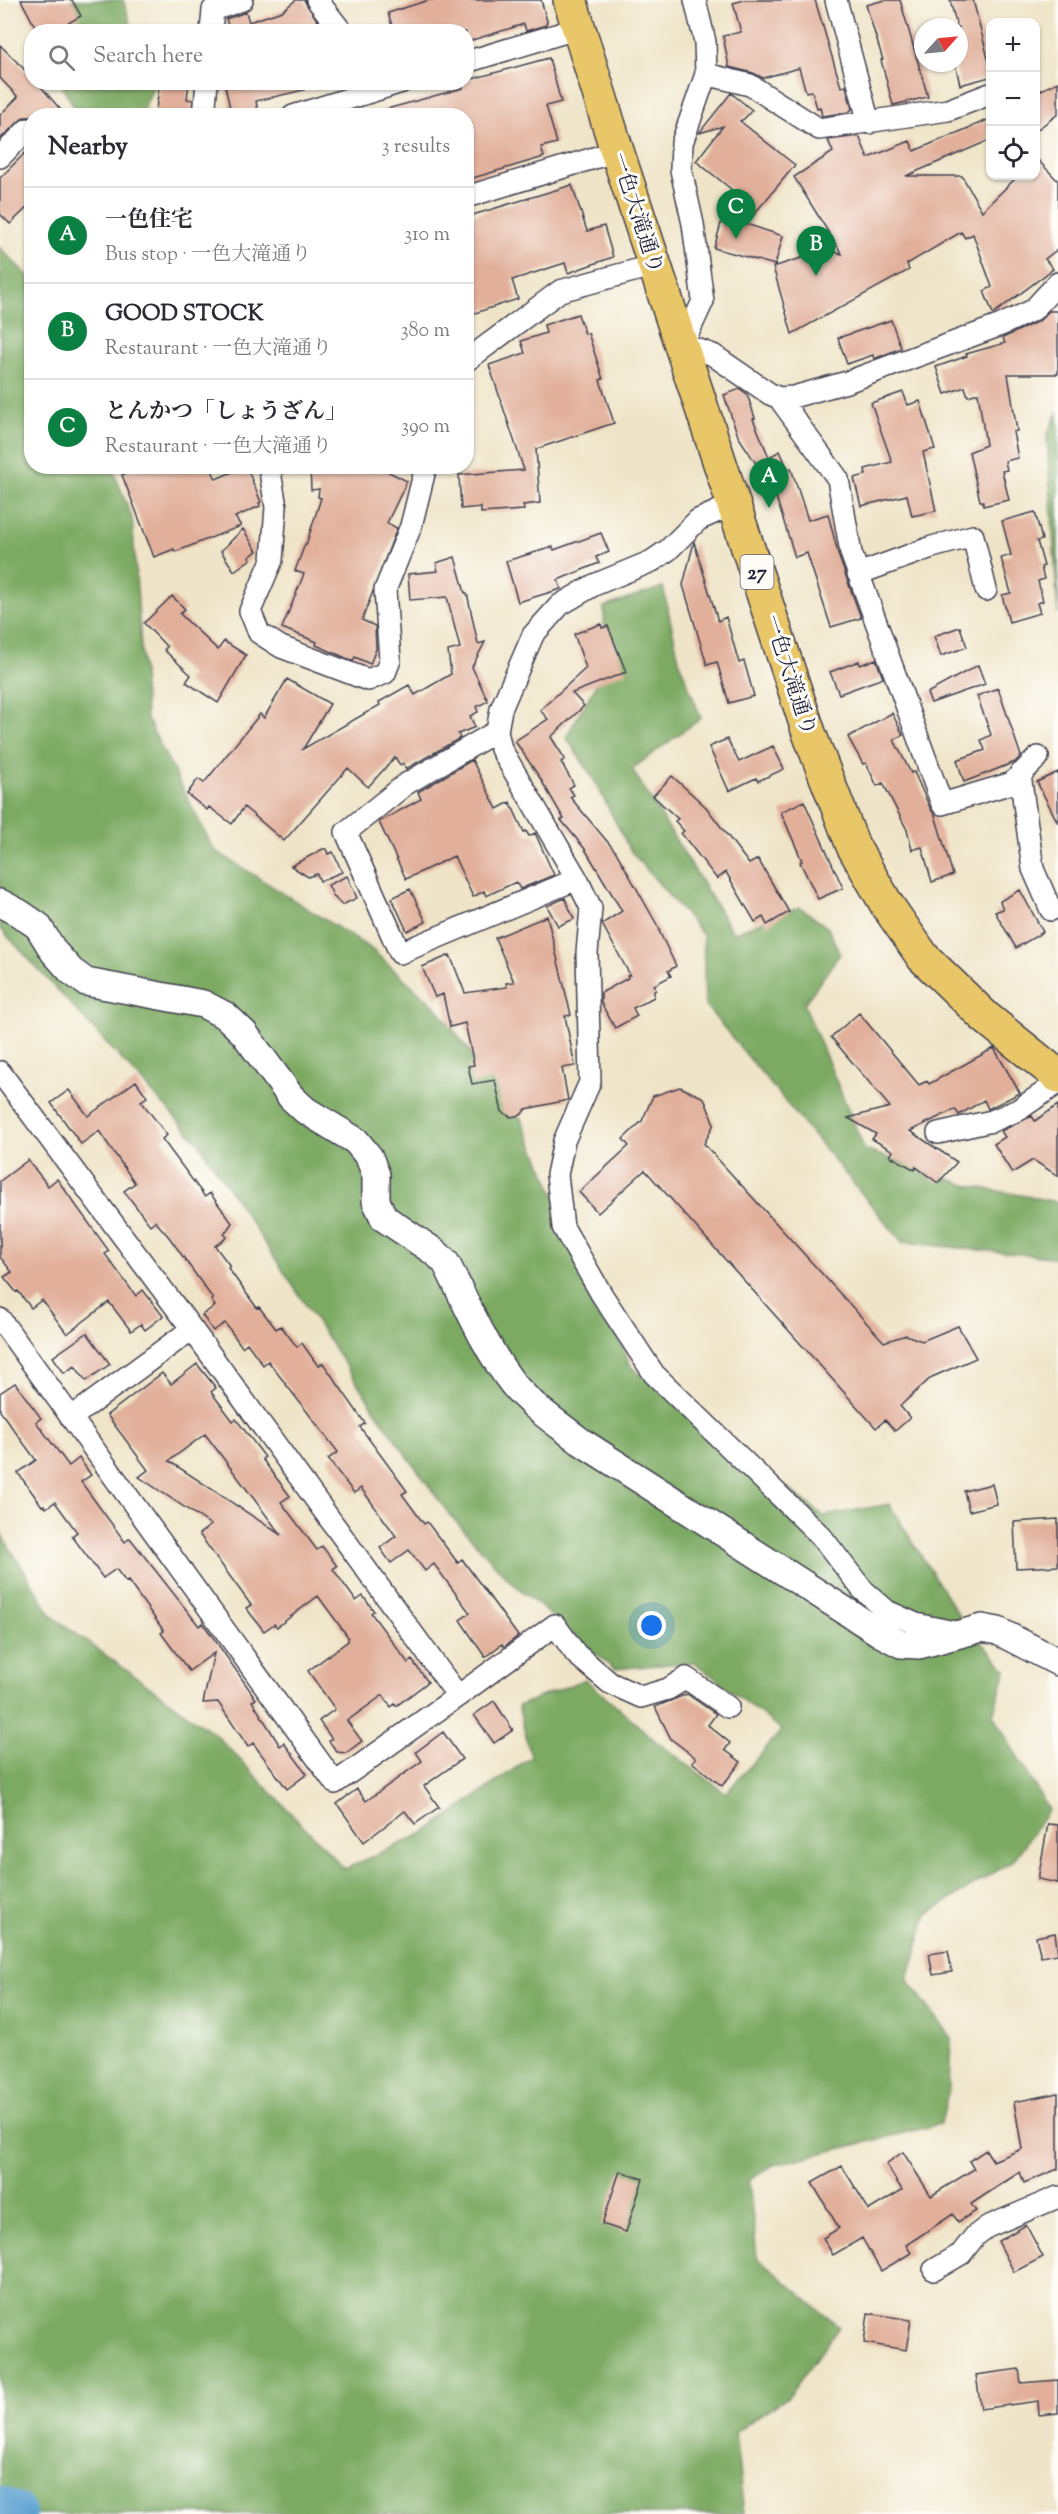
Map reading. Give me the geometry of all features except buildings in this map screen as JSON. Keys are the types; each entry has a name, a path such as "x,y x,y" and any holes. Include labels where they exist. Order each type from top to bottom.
{"main road":[{"name":"一色大滝通り","path":"574,14 809,733 853,846 887,905 923,957 985,1017 1058,1076"}],"street":[{"path":"212,24 213,10 242,0"},
{"path":"317,0 336,24"},
{"path":"695,0 705,42 706,74 682,143 681,170 693,224 703,301 682,344 713,355 770,394 779,398 794,397 847,382 1001,325 1033,310 1058,283"},
{"path":"836,0 869,123"},
{"path":"474,58 574,14"},
{"path":"706,74 750,85 819,129 948,110 986,96"},
{"path":"205,108 206,90"},
{"path":"315,108 363,90"},
{"path":"0,158 24,133"},
{"path":"474,195 617,151"},
{"path":"474,354 560,291 655,265"},
{"path":"779,398 838,479 851,553 942,804 1012,783 1038,758"},
{"path":"270,474 276,507 272,560 250,611 259,633 281,647 368,680 385,673 390,660 385,590 411,526 424,474"},
{"path":"734,504 698,520 668,550 652,561 594,585 560,605 533,635 501,709 497,731 501,749 577,879 591,908 587,952 590,1082 564,1141 557,1175 563,1227 654,1374 821,1536 862,1589 887,1611 916,1624 959,1633"},
{"path":"858,574 932,547 973,536 986,590"},
{"path":"497,731 406,784 346,832 400,953 577,879"},
{"path":"1020,774 1033,869 1051,895"},
{"path":"0,903 38,926 54,952 71,971 86,982 203,1005 226,1016 244,1033 291,1097 305,1110 356,1142 369,1157 376,1175 376,1201 384,1218 436,1253 446,1263 488,1347 514,1385 540,1410 580,1441 880,1633 901,1644 919,1645 982,1628 998,1631 1058,1662"},
{"path":"0,1072 192,1329 458,1696"},
{"path":"938,1133 992,1121 1018,1110 1058,1083"},
{"path":"0,1319 335,1783 555,1625 576,1654 610,1683 640,1697 668,1689 686,1678 728,1707"},
{"path":"72,1417 192,1329"},
{"path":"934,2270 961,2254 975,2236 987,2227 1058,2197"}],"green space":[{"path":"70,0 123,0 131,24 72,24 77,15"},
{"path":"64,90 152,90 144,108 75,108"},
{"path":"0,248 24,272 24,474 115,474 132,518 146,717 214,850 370,948 437,1008 521,1119 632,1368 824,1516 889,1504 959,1616 1006,1670 993,1715 1049,1810 1013,1861 927,1914 908,1980 951,2038 949,2087 941,2124 773,2165 749,2181 757,2257 839,2327 788,2397 735,2432 744,2514 0,2514 0,1532 52,1616 217,1736 345,1869 424,1833 531,1757 518,1706 585,1679 657,1742 726,1793 782,1730 694,1662 614,1669 508,1579 449,1514 383,1422 198,1142 0,928"},
{"path":"1058,411 1058,614 1047,436"},
{"path":"663,587 680,664 701,718 632,769 733,933 800,907 828,928 840,954 804,1004 865,1150 966,1185 1058,1202 1058,1258 902,1242 705,1005 703,935 630,850 593,778 566,737 605,669 604,607"}],"waterway":[{"path":"0,2508 14,2514"}],"place":[{"name":"とんかつ「しょうざん」","path":"736,239"},
{"name":"GOOD STOCK","path":"816,276"},
{"name":"一色住宅","path":"769,508"}]}
